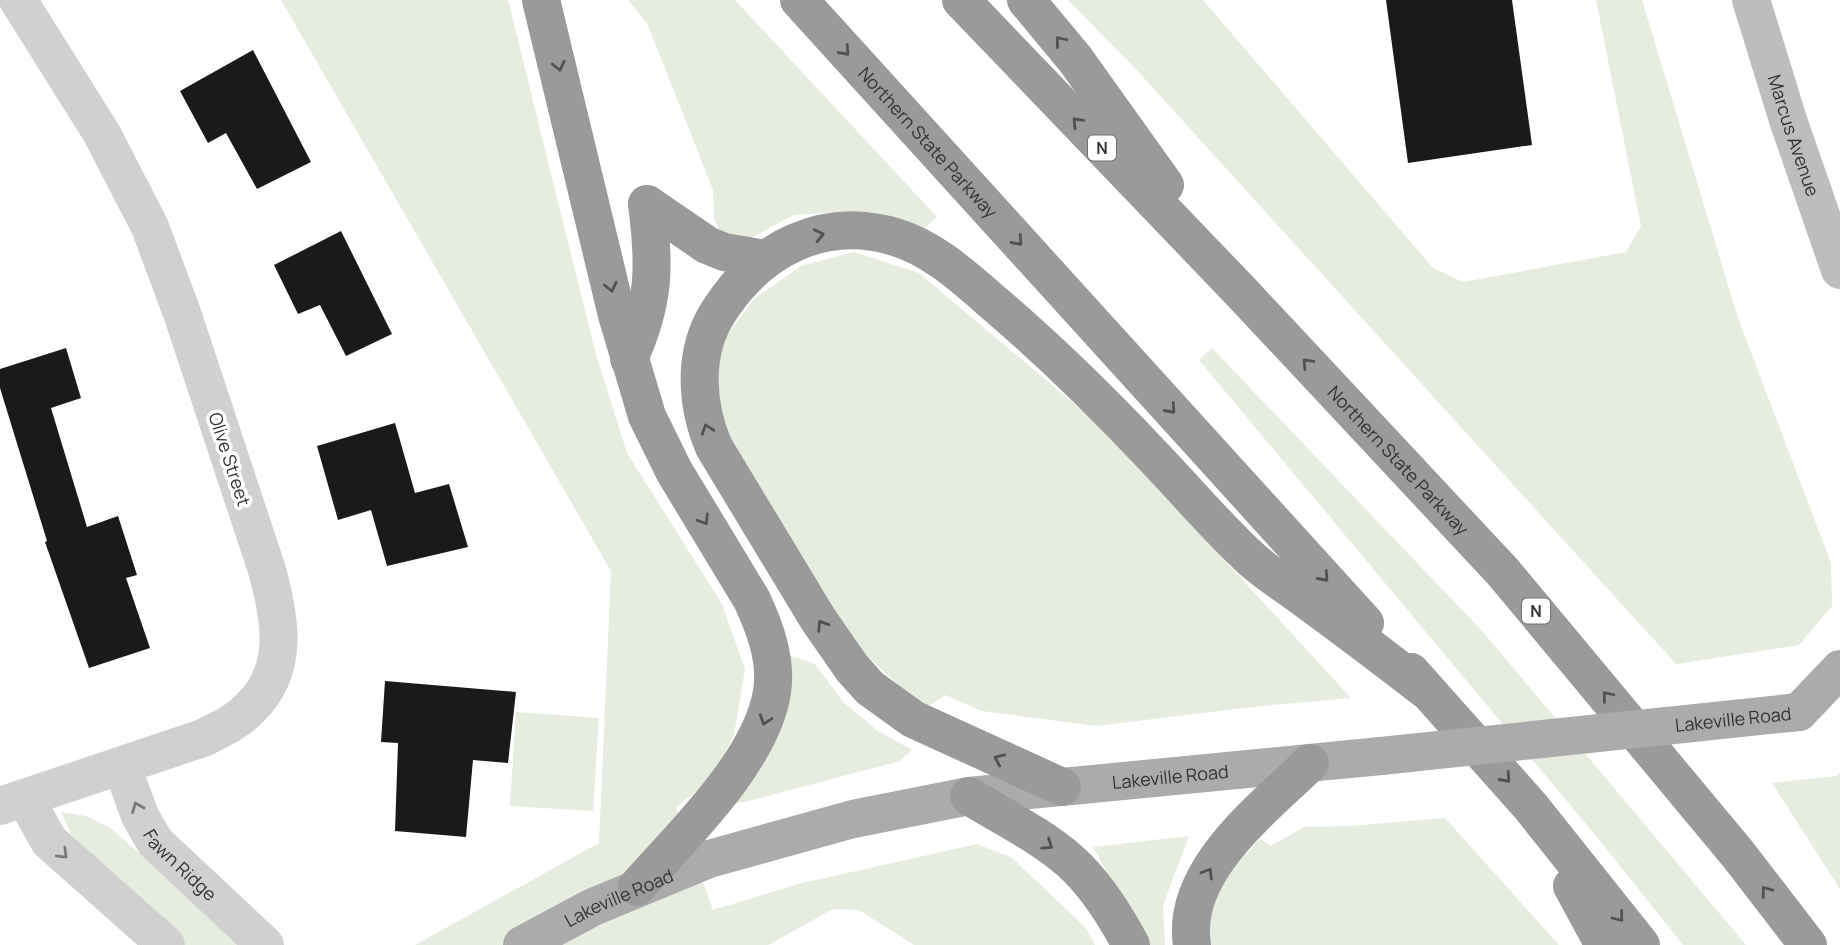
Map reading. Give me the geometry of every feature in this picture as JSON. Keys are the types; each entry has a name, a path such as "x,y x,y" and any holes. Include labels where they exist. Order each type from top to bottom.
{"highway":[{"path":"541,0 629,359 647,416 659,443 761,619 771,653 772,691 760,735 719,792 637,887"},
{"name":"Northern State Parkway","path":"800,0 1531,807 1641,945"},
{"name":"Northern State Parkway","path":"961,0 1244,295 1503,572 1728,842 1808,945"},
{"path":"1026,0 1075,59 1244,295"},
{"path":"629,359 640,334 650,295 653,261 647,204 707,244 724,252 765,259"},
{"path":"1062,787 923,725 870,688 852,668 818,619 714,447 705,426 699,384 701,361 717,314 747,274 784,246 828,233 850,231 895,237 918,246 942,262 1010,317 1094,394 1247,555 1427,691"},
{"path":"1192,945 1192,918 1196,897 1204,878 1232,840 1310,763"},
{"path":"969,796 1051,846 1071,862 1107,904 1131,945"},
{"path":"1531,807 1604,945"}],"main road":[{"name":"Marcus Avenue","path":"1751,0 1793,135 1840,270"},
{"path":"1799,712 1840,669"},
{"name":"Lakeville Road","path":"522,945 593,907 709,859 853,819 969,796 1840,709"}],"street":[{"name":"Olive Street","path":"12,802 203,738 249,710 265,691 275,671 280,651 275,598 182,313 150,227 102,134 18,0"},
{"name":"Fawn Ridge","path":"122,766 140,816 155,842 265,945"},
{"path":"12,802 49,841 166,945"}],"shaded area":[{"path":"281,0 508,0 595,351 627,453 722,604 745,669 734,735 712,779 676,807 713,910 798,884 977,844 1011,857 1086,928 1095,945 914,945 859,910 833,909 768,945 415,945 599,843 611,571"},
{"path":"628,0 735,0 937,217 921,231 842,212 794,215 741,243 723,238 714,218 713,190 647,23"},
{"path":"1068,0 1203,0 1433,268 1463,282 1626,252 1641,226 1596,0 1642,0 1738,318 1831,563 1832,606 1799,645 1676,664 1134,67"},
{"path":"854,252 919,273 1103,428 1351,698 1096,726 982,711 945,695 925,709 857,647 726,435 714,395 721,343 754,299 801,266"},
{"path":"1212,348 1483,632 1746,945 1683,945 1601,842 1199,360"},
{"path":"786,654 815,664 843,702 878,731 912,750 900,761 745,802 727,804"},
{"path":"516,712 599,718 593,811 510,806"},
{"path":"1840,773 1840,889 1772,783 1836,776"},
{"path":"61,812 86,816 110,828 247,945 184,945 75,842"},
{"path":"1445,818 1559,945 1209,945 1204,927 1223,879 1260,839 1271,846 1304,827"},
{"path":"1189,836 1163,905 1165,945 1147,945 1093,847"}],"building":[{"path":"1386,0 1512,0 1532,145 1408,163"},
{"path":"253,50 311,162 257,189 226,133 208,143 180,91"},
{"path":"341,231 392,334 346,356 320,305 298,314 274,265"},
{"path":"66,348 81,398 51,408 87,527 118,516 137,575 126,578 150,648 89,668 45,542 47,541 0,388 0,369"},
{"path":"395,423 415,493 449,484 468,547 387,566 371,510 338,520 317,446"},
{"path":"385,681 516,692 508,763 473,760 466,837 395,831 398,743 381,742"}]}
